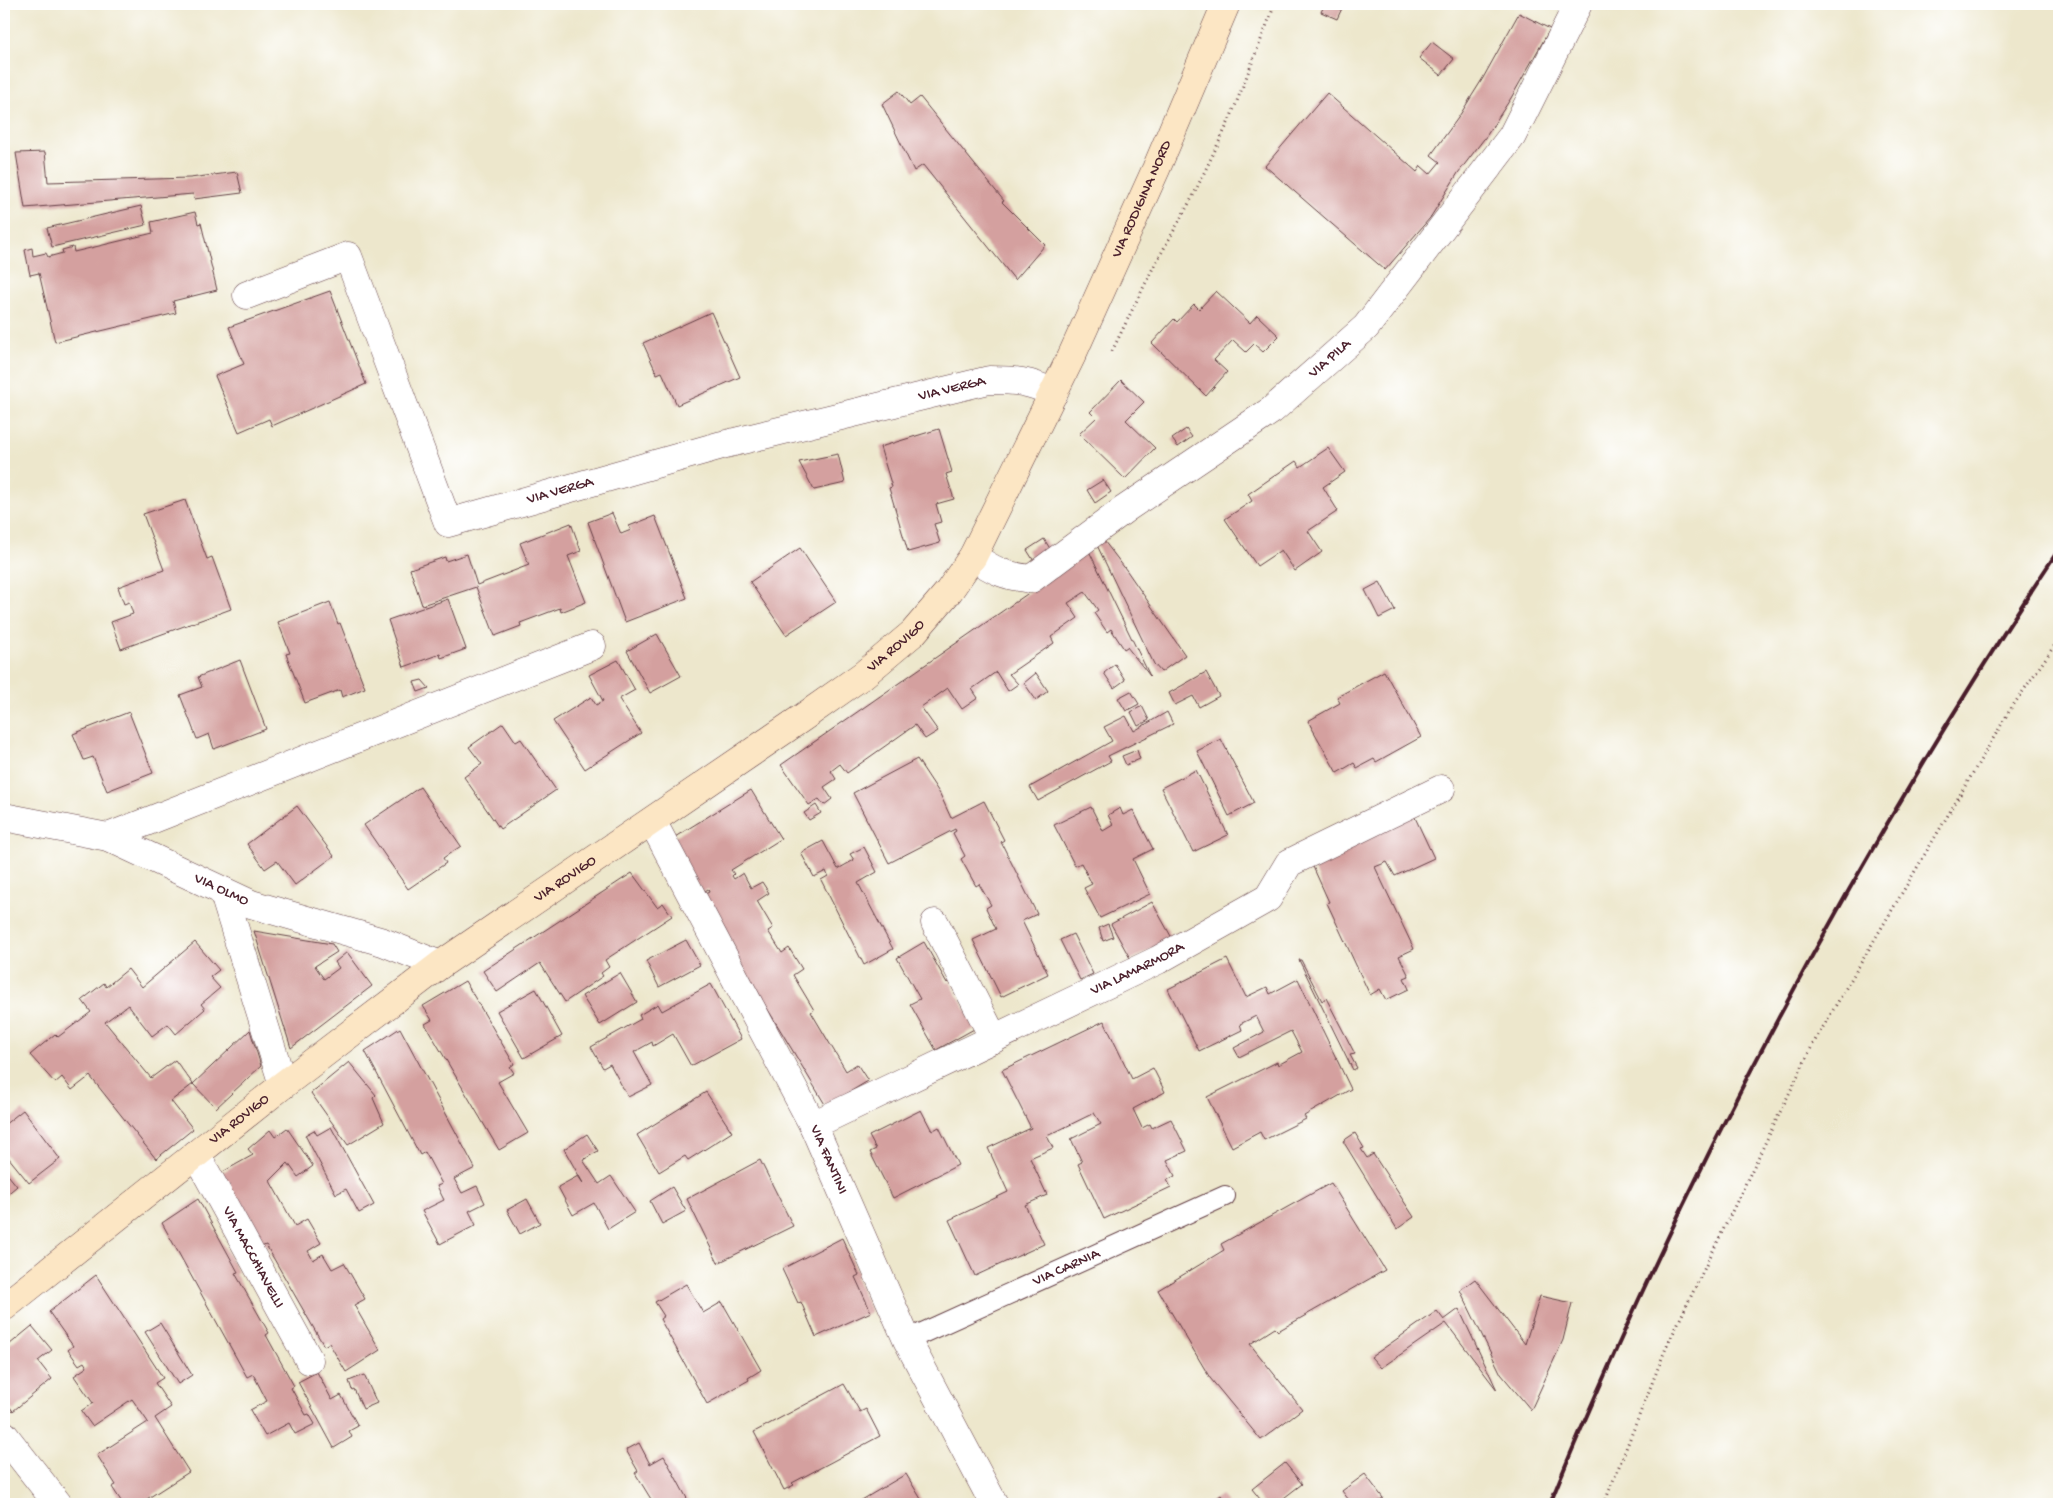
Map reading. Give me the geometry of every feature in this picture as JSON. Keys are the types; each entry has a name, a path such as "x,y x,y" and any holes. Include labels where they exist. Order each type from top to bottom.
{"main road":[{"name":"VIA RODIGINA NORD","path":"1054,393 1156,169 1226,4"},
{"name":"VIA ROVIGO","path":"4,1306 282,1085 440,965 652,822 870,669 913,633 949,591 973,556 1054,393"}],"street":[{"name":"VIA PILA","path":"973,556 990,569 1012,577 1031,579 1125,509 1272,410 1366,327 1512,136 1578,4"},
{"name":"VIA VERGA","path":"247,295 348,256 448,523 722,445 989,380 1011,380 1032,383 1054,393"},
{"path":"108,837 592,646"},
{"name":"VIA LAMARMORA","path":"813,1126 1175,950 1268,898 1289,863 1441,789"},
{"name":"VIA OLMO","path":"4,817 108,837 251,904 383,942 440,965"},
{"name":"VIA FANTINI","path":"652,822 813,1126 907,1340 994,1504"},
{"path":"223,891 282,1085"},
{"path":"935,923 994,1039"},
{"name":"VIA MACCHIAVELLI","path":"196,1154 309,1360"},
{"path":"4,1435 58,1504"}],"lane":[{"name":"VIA CARNIA","path":"907,1340 1225,1196"}],"path":[{"path":"1108,359 1152,270 1193,196 1230,120 1275,4"},
{"path":"1604,1504 1666,1348 1813,1044 2010,710 2059,639"}],"building":[{"path":"1325,4 1344,4 1337,19 1321,12"},
{"path":"1519,13 1550,29 1511,98 1487,135 1458,173 1430,218 1385,270 1265,166 1327,93 1417,172 1421,166 1430,174 1440,162 1431,155 1458,118 1483,78"},
{"path":"1432,42 1454,59 1441,75 1419,58"},
{"path":"899,91 910,105 920,97 1004,201 1002,202 1045,245 1015,280 923,165 914,171 882,104"},
{"path":"45,152 48,182 190,178 237,172 242,193 194,199 193,194 25,208 16,153"},
{"path":"141,206 146,225 52,247 47,228"},
{"path":"195,212 198,224 201,223 217,290 173,301 176,313 55,342 39,273 30,275 25,250 32,248 33,256 46,253 48,257 63,253 62,250 73,247 74,252 153,233 151,222"},
{"path":"330,291 366,384 272,426 269,419 239,432 215,376 244,364 229,327"},
{"path":"1216,291 1250,323 1257,315 1279,336 1263,352 1254,344 1246,352 1233,340 1214,360 1227,372 1206,396 1152,343 1174,319 1177,322 1194,304 1199,309"},
{"path":"711,312 740,377 677,405 662,372 657,374 643,343"},
{"path":"1121,380 1144,402 1126,420 1155,448 1125,479 1079,434 1096,418 1090,412"},
{"path":"939,429 952,472 946,474 954,499 936,504 941,522 934,524 940,543 908,552 889,488 892,487 880,447"},
{"path":"1186,429 1192,437 1178,447 1172,439"},
{"path":"1328,448 1345,472 1323,487 1338,511 1308,531 1322,552 1295,571 1281,550 1257,566 1225,519 1252,501 1248,494 1296,461 1300,467"},
{"path":"838,454 845,483 814,490 799,462"},
{"path":"1103,480 1111,492 1095,503 1087,490"},
{"path":"185,500 207,559 212,557 231,609 121,649 111,622 133,614 129,602 124,604 118,587 164,570 143,514"},
{"path":"612,513 621,534 631,530 629,526 655,516 687,598 625,622 588,522"},
{"path":"571,523 581,551 568,556 586,602 561,612 560,608 520,623 521,626 495,636 476,587 422,605 410,569 445,557 446,561 467,554 477,585 529,565 520,543"},
{"path":"1101,537 1185,655 1161,672 1154,664 1095,541"},
{"path":"1044,539 1054,555 1037,566 1027,550"},
{"path":"800,548 836,602 786,635 750,582"},
{"path":"1089,551 1150,676 1127,647 1124,649 1111,629 1107,632 1094,613 1098,610 1085,592 1068,603 1078,618 1051,637 1054,643 1009,674 1018,684 1008,691 996,672 972,689 978,698 962,709 948,688 921,707 938,731 925,739 915,725 847,773 840,764 831,771 836,779 824,787 832,799 824,805 819,799 809,805 781,765"},
{"path":"1380,582 1395,610 1379,618 1365,590"},
{"path":"448,599 466,649 441,658 440,654 404,667 388,620"},
{"path":"330,602 365,688 342,697 340,690 305,703 286,654 290,653 278,622"},
{"path":"657,634 681,676 650,693 627,651"},
{"path":"240,660 266,729 214,749 209,734 197,739 180,695 202,687 198,677"},
{"path":"618,660 635,690 619,699 641,733 585,769 553,721 591,697 596,705 603,701 589,675"},
{"path":"1115,664 1125,680 1114,688 1104,673"},
{"path":"1384,671 1421,737 1376,762 1374,759 1357,768 1354,763 1337,773 1308,721 1340,703 1337,697"},
{"path":"1206,672 1219,696 1199,707 1193,696 1175,705 1169,693"},
{"path":"1036,673 1048,691 1036,700 1024,683"},
{"path":"422,680 429,688 418,692 414,682"},
{"path":"1131,691 1139,704 1126,711 1118,698"},
{"path":"1142,706 1149,720 1138,726 1131,712"},
{"path":"129,712 153,773 107,791 93,757 84,760 73,734"},
{"path":"1167,712 1173,724 1108,756 1111,761 1038,801 1030,787 1112,741 1104,727 1126,716 1134,731"},
{"path":"503,723 516,742 521,739 556,790 500,829 464,777 482,764 469,747"},
{"path":"1221,739 1254,803 1229,816 1197,751"},
{"path":"1137,750 1140,759 1126,765 1122,756"},
{"path":"917,759 940,794 951,818 984,801 1004,840 1001,842 1037,914 1022,921 1048,974 1001,997 973,940 996,929 986,908 991,905 979,884 976,886 961,859 965,856 953,833 956,831 955,829 889,863 853,793"},
{"path":"1196,770 1228,835 1193,852 1161,788"},
{"path":"420,787 461,846 443,858 446,863 408,889 364,825"},
{"path":"751,790 781,839 731,870 734,874 732,876 734,879 743,873 751,888 762,882 769,893 757,901 773,928 768,931 782,953 789,948 802,969 793,975 814,1010 811,1012 846,1071 857,1064 868,1081 826,1106 717,925 702,896 709,892 708,889 702,893 670,840"},
{"path":"816,805 821,813 809,820 804,813"},
{"path":"297,806 334,856 295,885 277,861 265,869 247,844"},
{"path":"1091,807 1103,831 1113,825 1108,815 1120,808 1123,815 1133,810 1153,849 1133,859 1150,894 1100,918 1084,888 1092,884 1081,863 1075,866 1054,825"},
{"path":"1412,811 1434,858 1395,876 1387,862 1375,867 1414,949 1399,956 1409,976 1404,978 1409,989 1386,1000 1380,989 1370,995 1327,903 1329,902 1310,860"},
{"path":"823,841 838,869 854,860 850,854 864,847 877,872 858,883 893,949 864,965 821,880 828,876 826,871 814,877 801,853"},
{"path":"632,873 657,907 663,903 672,916 605,960 609,967 601,973 603,976 565,1002 540,963 497,992 483,971"},
{"path":"1152,902 1172,938 1131,960 1111,924"},
{"path":"1108,924 1113,937 1103,941 1099,928"},
{"path":"254,931 332,944 337,952 315,966 324,979 339,968 335,962 347,952 372,986 291,1048"},
{"path":"1073,934 1093,974 1080,980 1060,940"},
{"path":"686,940 700,965 659,987 646,961"},
{"path":"195,942 219,970 210,977 220,988 201,1004 205,1009 176,1034 168,1024 152,1036 128,1005 105,1022 151,1078 175,1060 193,1084 171,1101 193,1129 156,1159 90,1076 72,1090 62,1077 55,1083 30,1055 55,1034 58,1037 91,1012 82,1000 104,983 106,987 128,969 142,987"},
{"path":"924,942 947,983 950,982 976,1028 936,1050 910,1004 920,999 897,958"},
{"path":"1227,959 1246,997 1267,987 1270,994 1298,979 1351,1089 1304,1116 1306,1119 1264,1140 1260,1132 1232,1147 1207,1097 1277,1062 1278,1065 1302,1052 1291,1031 1239,1057 1234,1048 1264,1032 1256,1016 1240,1024 1242,1030 1199,1051 1168,989"},
{"path":"1299,960 1301,960 1322,1001 1326,998 1355,1054 1350,1055 1357,1068 1353,1070"},
{"path":"620,973 637,1002 600,1025 582,996"},
{"path":"465,981 514,1064 510,1067 514,1073 498,1082 528,1133 499,1150 425,1024 432,1020 423,1006"},
{"path":"711,984 741,1039 691,1066 673,1034 653,1046 652,1042 634,1052 652,1085 628,1097 610,1064 603,1068 591,1047 641,1019 639,1015 658,1004 662,1011"},
{"path":"536,989 562,1036 524,1058 497,1011"},
{"path":"1104,1021 1132,1079 1153,1068 1165,1092 1133,1109 1142,1128 1150,1124 1152,1128 1171,1119 1187,1151 1167,1160 1175,1176 1167,1180 1171,1187 1104,1219 1078,1164 1082,1162 1071,1139 1101,1124 1094,1113 1047,1136 1053,1148 1030,1158 1047,1195 1025,1205 1044,1244 975,1276 949,1220 1008,1192 988,1148 1031,1128 1002,1070"},
{"path":"400,1028 475,1168 454,1179 462,1193 477,1186 485,1203 469,1211 476,1225 440,1244 422,1211 444,1200 437,1186 442,1184 425,1152 420,1155 365,1051"},
{"path":"250,1030 261,1066 216,1108 193,1084"},
{"path":"349,1062 376,1095 373,1098 384,1123 348,1145 311,1093"},
{"path":"706,1092 732,1132 688,1160 685,1156 659,1172 637,1135"},
{"path":"23,1110 60,1159 29,1183 4,1152 4,1125"},
{"path":"921,1110 932,1131 939,1127 958,1165 893,1198 870,1152 876,1149 869,1136"},
{"path":"331,1127 374,1205 359,1213 346,1189 336,1194 305,1135 314,1130 317,1135"},
{"path":"287,1128 313,1166 298,1177 288,1163 270,1181 295,1226 307,1219 321,1243 308,1251 313,1260 323,1254 332,1269 344,1263 365,1299 354,1305 380,1350 346,1372 329,1343 324,1346 266,1245 261,1247 219,1174 253,1155 248,1149 270,1130 275,1137"},
{"path":"1355,1133 1364,1148 1361,1149 1367,1158 1373,1154 1414,1217 1397,1229 1343,1141"},
{"path":"587,1134 598,1151 583,1160 599,1184 611,1176 635,1212 608,1229 594,1203 573,1215 558,1187 578,1176 583,1183 564,1149"},
{"path":"760,1160 793,1226 718,1263 687,1199"},
{"path":"4,1170 17,1186 4,1197"},
{"path":"1331,1183 1385,1270 1278,1331 1275,1328 1250,1344 1302,1409 1261,1440 1210,1378 1158,1290 1224,1250 1221,1244"},
{"path":"672,1187 686,1211 662,1224 650,1201"},
{"path":"198,1199 238,1272 235,1273 269,1333 266,1335 294,1386 291,1388 306,1415 309,1414 315,1424 295,1434 289,1423 265,1436 250,1410 267,1401 253,1374 247,1377 162,1223"},
{"path":"527,1199 540,1223 520,1234 507,1210"},
{"path":"842,1238 859,1275 855,1277 871,1312 816,1337 801,1302 798,1303 782,1269"},
{"path":"96,1275 163,1378 155,1383 171,1407 155,1418 189,1472 139,1504 123,1504 112,1487 116,1485 97,1455 148,1422 132,1399 92,1426 81,1411 93,1403 74,1376 87,1367 84,1362 79,1365 68,1350 73,1346 49,1312"},
{"path":"1475,1279 1525,1344 1540,1296 1572,1303 1563,1340 1531,1410 1501,1374 1460,1290"},
{"path":"686,1284 703,1313 722,1302 761,1370 748,1378 749,1380 707,1404 660,1319 664,1316 655,1302"},
{"path":"1459,1309 1497,1390 1446,1323 1381,1368 1371,1357 1437,1311 1444,1320"},
{"path":"160,1323 192,1375 178,1384 145,1332"},
{"path":"32,1326 52,1350 38,1361 52,1379 13,1411 4,1400 4,1349"},
{"path":"317,1372 332,1400 341,1395 358,1426 349,1431 352,1437 334,1448 298,1382"},
{"path":"364,1375 377,1403 363,1409 349,1381"},
{"path":"844,1384 860,1412 866,1409 880,1436 792,1483 794,1485 784,1490 754,1432"},
{"path":"639,1443 650,1464 664,1456 690,1504 654,1504 635,1473 638,1471 626,1450"},
{"path":"1285,1463 1302,1484 1276,1504 1264,1504 1252,1489"},
{"path":"906,1474 924,1504 855,1504"},
{"path":"1365,1474 1383,1498 1374,1504 1352,1504 1342,1491"},
{"path":"1221,1495 1227,1504 1208,1504"}],"railway":[{"path":"1550,1504 1639,1299 1733,1105 1783,1010 1834,916 1943,730 2059,549"}]}
